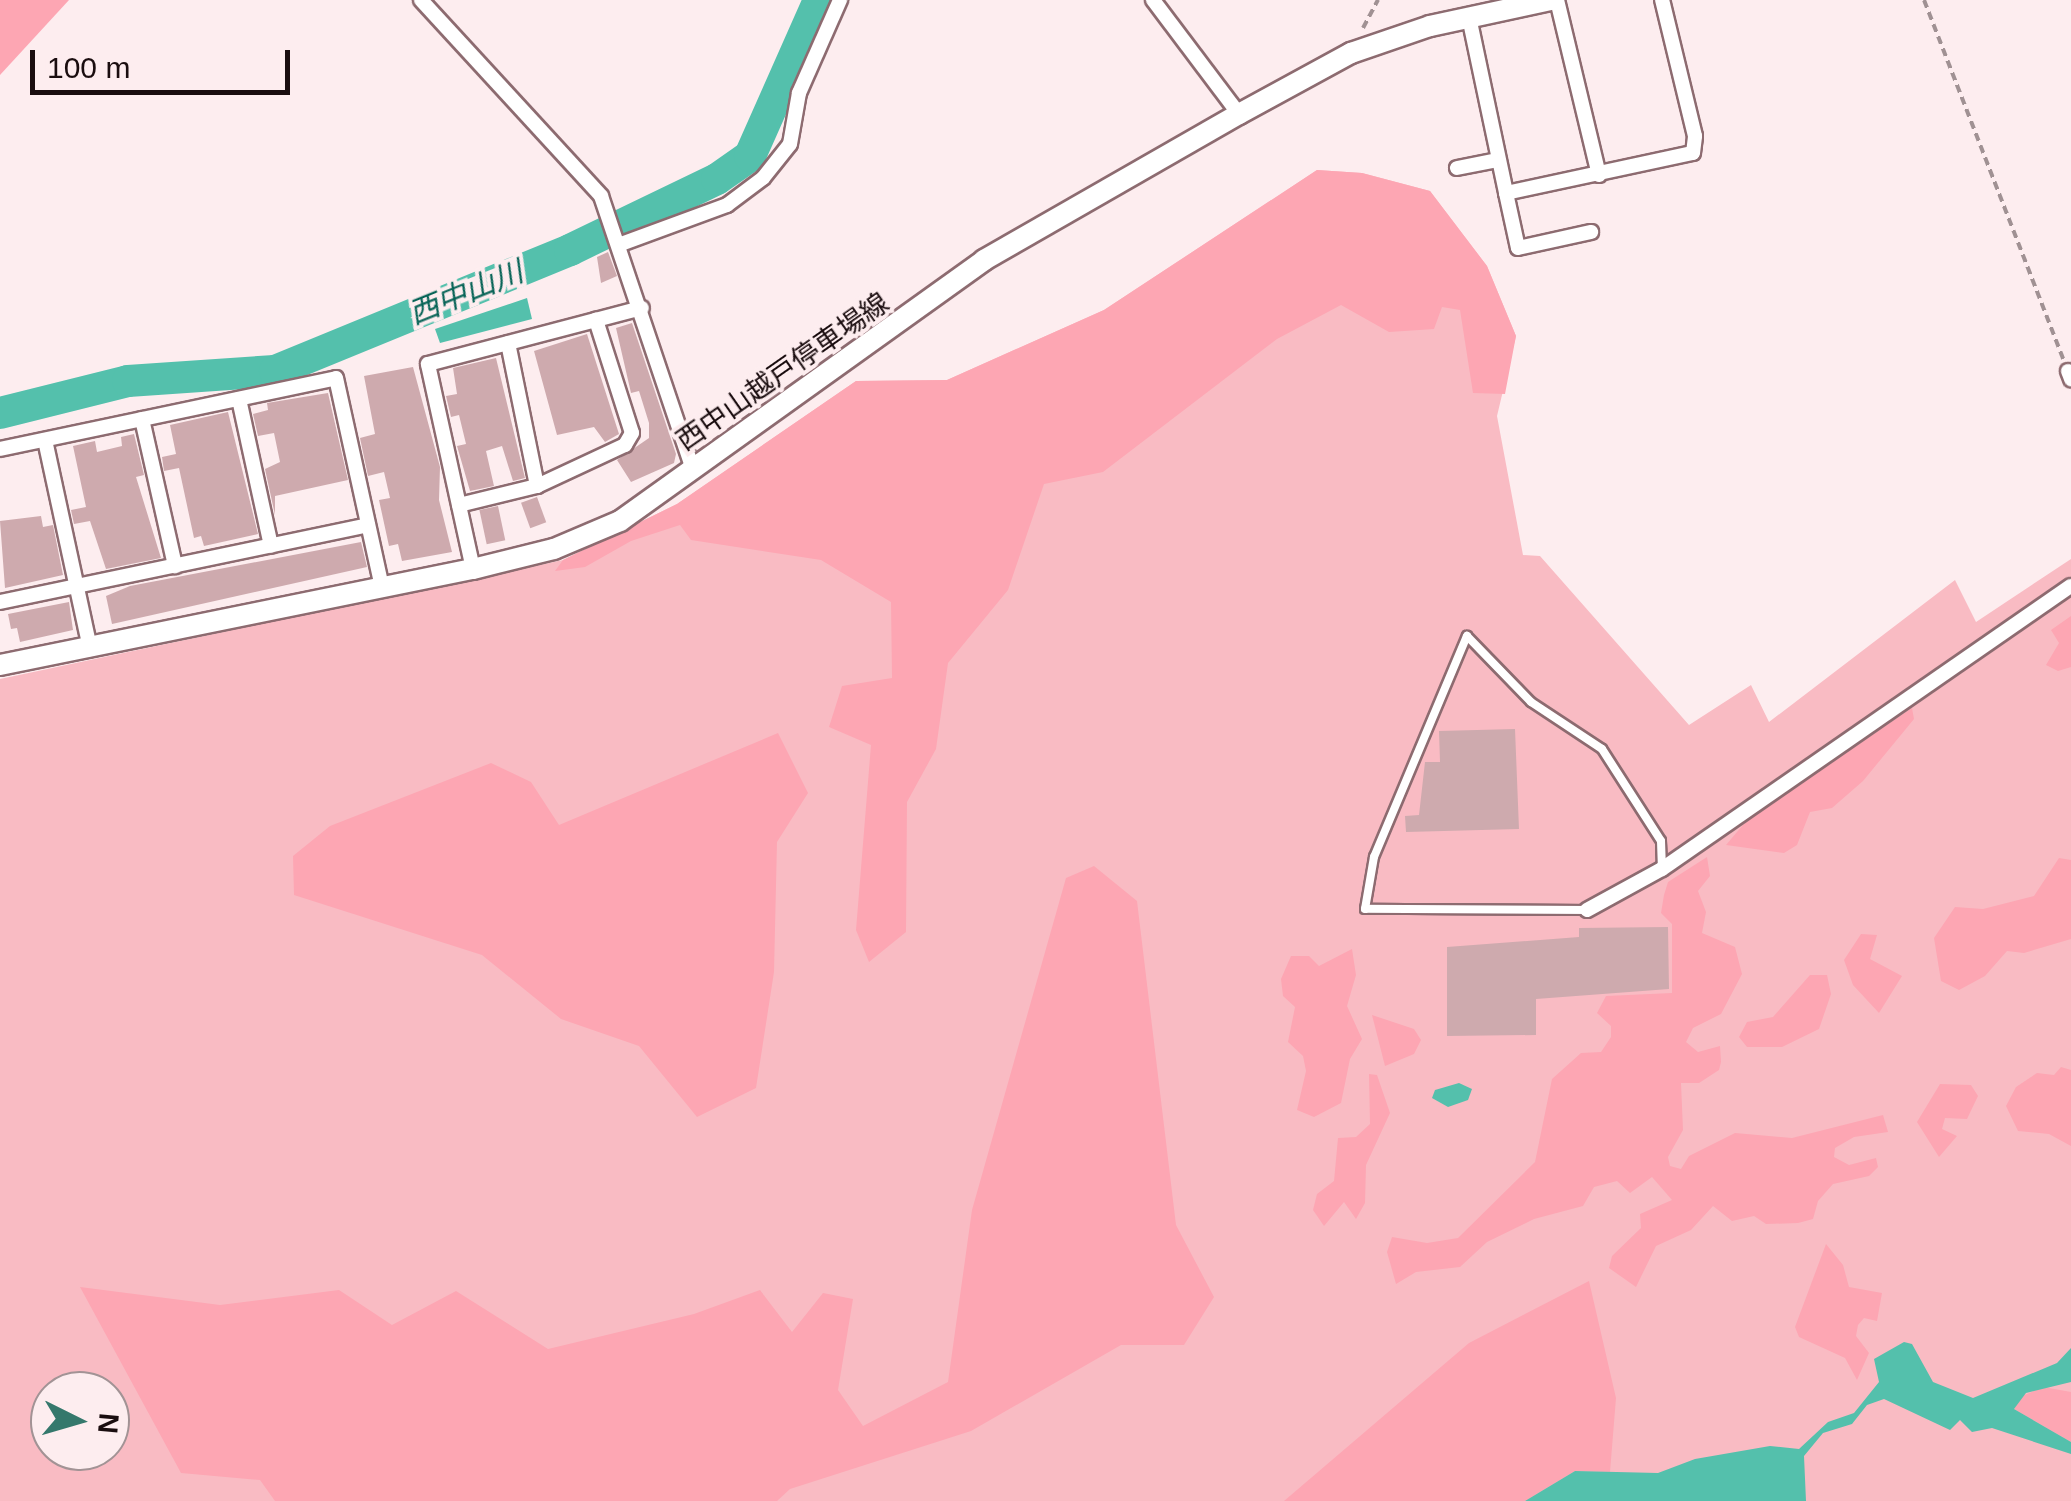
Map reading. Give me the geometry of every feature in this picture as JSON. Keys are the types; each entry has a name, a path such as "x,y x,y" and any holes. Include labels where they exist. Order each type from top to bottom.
{"main road":[{"name":"西中山越戸停車場線","path":"0,665 473,569 554,549 620,521 984,260 1239,114 1368,47 1470,17 1553,0"}],"street":[{"path":"421,0 605,204 693,470"},
{"path":"620,242 727,205 763,178 790,144 799,93 840,0"},
{"path":"1153,0 1239,114"},
{"path":"1553,0 1599,175"},
{"path":"1506,194 1693,153 1695,136 1662,0"},
{"path":"1470,17 1518,248 1591,232"},
{"path":"1457,168 1498,160"},
{"path":"473,569 428,364 642,308"},
{"path":"458,505 537,486 626,445 632,433 596,320"},
{"path":"508,343 537,486"},
{"path":"0,449 336,378 382,588"},
{"path":"238,399 271,546"},
{"path":"142,419 174,566"},
{"path":"44,440 90,649"},
{"path":"0,602 368,525"},
{"path":"1587,910 1662,869 2071,586"}],"lane":[{"path":"1587,910 1365,910 1374,858 1467,636 1531,702 1602,749 1661,840 1662,869"}],"path":[{"path":"1368,47 1361,21 1378,0"},
{"path":"1924,0 2069,375"}],"shaded area":[{"path":"0,0 69,0 0,75"},
{"path":"1317,170 1362,173 1430,191 1487,266 1516,336 1497,416 1523,555 1540,556 1689,725 1751,685 1769,722 1955,580 1976,622 2071,559 2071,1501 0,1501 0,679 563,560 677,504 856,381 947,380 1104,310"},
{"path":"1317,170 1362,173 1430,191 1487,266 1516,336 1505,394 1473,393 1460,310 1442,307 1434,329 1389,332 1341,305 1277,339 1103,472 1044,484 1008,590 948,663 936,749 907,802 906,932 869,962 856,930 871,745 829,727 842,686 892,678 891,602 821,560 691,540 680,525 631,541 585,567 555,571 563,560 677,504 856,381 947,380 1104,310"},
{"path":"527,298 532,319 440,343 435,329"},
{"path":"2071,616 2071,667 2058,671 2046,665 2059,643 2051,630"},
{"path":"1912,708 1914,719 1863,781 1832,808 1810,812 1797,845 1784,853 1726,845 1748,819"},
{"path":"778,733 808,793 777,842 774,972 756,1088 697,1117 639,1046 561,1019 482,955 294,895 293,856 330,826 491,763 531,782 559,825"},
{"path":"1707,857 1710,876 1698,891 1706,912 1702,933 1735,947 1742,974 1721,1014 1693,1028 1686,1042 1698,1052 1720,1046 1721,1062 1719,1070 1699,1083 1681,1083 1683,1130 1668,1157 1670,1166 1681,1169 1689,1156 1735,1133 1792,1138 1883,1115 1888,1132 1854,1137 1835,1148 1834,1157 1849,1165 1876,1158 1878,1167 1869,1176 1833,1184 1818,1201 1813,1219 1798,1223 1766,1224 1754,1216 1732,1221 1713,1206 1691,1230 1656,1246 1636,1287 1609,1268 1612,1256 1641,1228 1640,1214 1672,1200 1652,1177 1630,1193 1617,1181 1594,1187 1583,1206 1534,1219 1487,1242 1460,1267 1416,1272 1396,1284 1387,1252 1392,1237 1427,1243 1458,1238 1535,1162 1552,1079 1581,1053 1601,1052 1611,1037 1611,1026 1597,1013 1606,996 1672,993 1672,924 1661,913 1664,895 1668,882"},
{"path":"2059,858 2071,860 2071,939 2024,953 2007,951 1985,976 1959,990 1941,981 1934,938 1955,907 1983,909 2034,896"},
{"path":"1094,866 1137,901 1176,1225 1214,1297 1184,1345 1121,1345 971,1431 790,1489 777,1501 275,1501 260,1480 181,1473 130,1379 130,1371 126,1371 80,1287 220,1305 339,1290 392,1325 456,1291 548,1349 694,1314 760,1290 792,1332 823,1293 853,1299 838,1390 863,1426 948,1382 972,1210 1066,878"},
{"path":"1861,934 1877,935 1870,959 1902,976 1879,1013 1853,985 1844,960"},
{"path":"1352,949 1356,975 1347,1006 1362,1039 1350,1059 1341,1103 1314,1117 1297,1110 1306,1071 1303,1056 1288,1042 1295,1007 1283,996 1281,979 1291,956 1309,956 1319,966"},
{"path":"1810,975 1827,975 1831,994 1819,1029 1782,1047 1747,1047 1739,1037 1747,1022 1773,1017"},
{"path":"1372,1015 1414,1029 1421,1040 1414,1054 1385,1066"},
{"path":"2061,1067 2071,1070 2071,1146 2049,1134 2018,1131 2006,1106 2016,1087 2037,1073 2054,1075"},
{"path":"1369,1074 1377,1075 1390,1113 1366,1165 1365,1203 1356,1219 1344,1202 1324,1226 1313,1210 1317,1194 1334,1181 1338,1138 1356,1137 1370,1124"},
{"path":"1459,1083 1472,1089 1468,1100 1448,1107 1432,1098 1435,1090"},
{"path":"1940,1084 1971,1085 1978,1096 1967,1119 1945,1118 1942,1129 1957,1136 1939,1157 1917,1122"},
{"path":"1826,1244 1843,1265 1849,1287 1882,1293 1877,1321 1864,1318 1858,1325 1856,1336 1869,1353 1857,1380 1845,1358 1799,1337 1795,1327"},
{"path":"1589,1281 1616,1398 1610,1472 1575,1471 1525,1501 1284,1501 1469,1343"},
{"path":"1904,1342 1912,1344 1933,1382 1973,1398 2057,1363 2071,1348 2071,1382 2026,1393 2014,1409 2071,1442 2071,1454 1992,1428 1972,1432 1960,1420 1950,1430 1884,1399 1867,1405 1852,1424 1823,1433 1804,1456 1806,1501 1525,1501 1575,1471 1658,1473 1695,1459 1770,1446 1799,1449 1828,1422 1854,1413 1879,1382 1874,1359"},
{"path":"2043,1387 2071,1392 2071,1442 2014,1409 2020,1397"}],"building":[{"path":"608,252 617,276 601,283 597,257"},
{"path":"632,323 676,454 674,463 631,482 617,460 649,438 649,423 639,391 631,393 616,328"},
{"path":"587,334 619,434 605,442 594,427 557,435 534,351"},
{"path":"496,358 525,478 513,481 502,446 486,451 494,486 470,491 457,446 466,444 459,415 451,417 446,396 457,394 453,368"},
{"path":"413,367 440,467 439,500 452,552 402,561 398,544 389,546 379,500 390,498 384,472 368,476 360,438 375,434 364,376"},
{"path":"328,393 348,480 275,496 275,515 265,469 280,462 274,433 258,436 253,414 268,410 267,403"},
{"path":"228,412 258,534 204,546 201,536 194,538 179,468 164,471 162,457 176,454 170,425"},
{"path":"134,434 144,475 136,477 161,558 106,569 90,521 74,524 71,510 86,507 73,446 95,441 97,452 122,446 121,437"},
{"path":"537,497 546,522 530,528 521,503"},
{"path":"498,506 505,540 487,544 479,510"},
{"path":"41,516 43,527 53,525 63,575 5,588 0,521"},
{"path":"361,542 367,567 112,624 106,596 130,586"},
{"path":"69,602 73,630 20,642 17,628 11,629 8,614"},
{"path":"1515,729 1519,829 1406,832 1405,816 1419,815 1425,762 1440,762 1439,731"},
{"path":"1668,927 1669,989 1536,999 1536,1035 1447,1036 1447,947 1579,937 1579,928"}],"waterway":[{"name":"西中山川","path":"0,413 128,381 275,371 570,250 717,179 750,156 819,0"}]}
